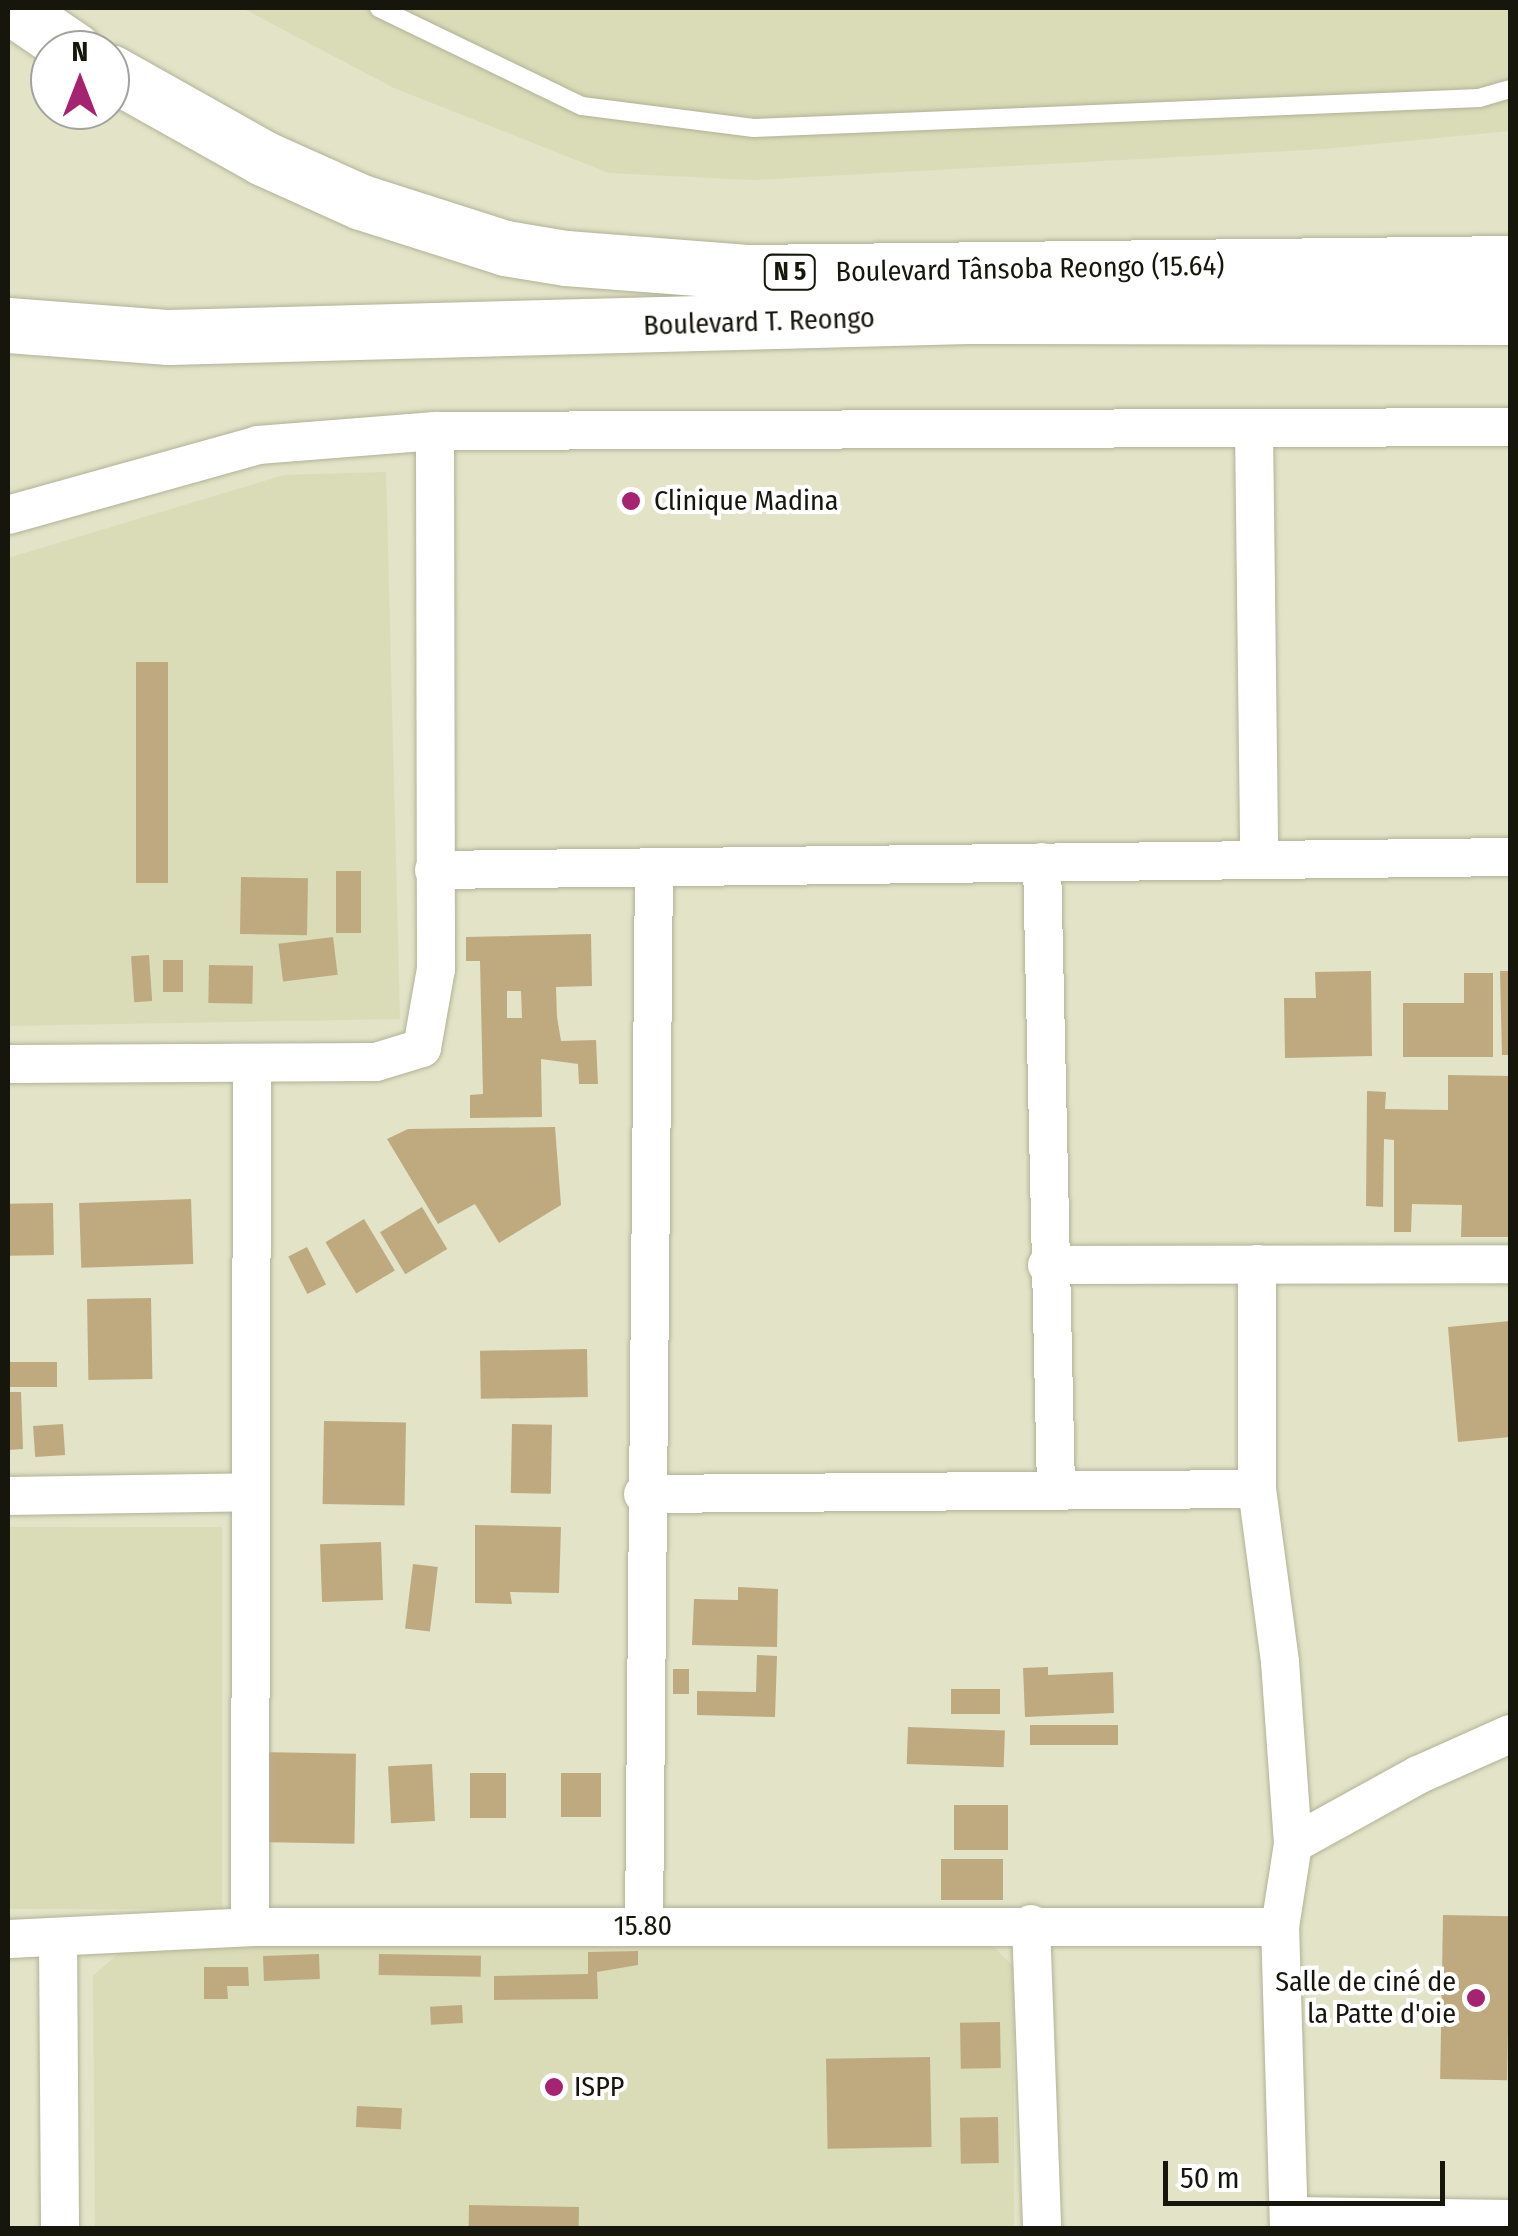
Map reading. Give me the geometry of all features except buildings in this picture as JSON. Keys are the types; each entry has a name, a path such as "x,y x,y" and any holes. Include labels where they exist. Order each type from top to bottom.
{"highway":[{"path":"12,8 44,30"},
{"name":"Boulevard Tânsoba Reongo (15.64)","path":"130,83 263,158 361,202 505,248 566,258 746,272 1510,263"},
{"name":"Boulevard T. Reongo","path":"8,325 169,336 968,316 1510,317"},
{"name":"N 5","path":"8,362 169,336"}],"street":[{"path":"8,515 258,445 436,431 1510,426"},
{"path":"1254,428 1259,858"},
{"path":"8,1064 376,1062 422,1048 436,969 436,431"},
{"path":"434,870 1510,857"},
{"path":"1042,862 1047,1265 1056,1491"},
{"path":"644,1926 643,1494 654,869"},
{"path":"250,1927 252,1063"},
{"path":"1257,1264 1257,1488 1280,1662 1293,1844 1280,1928 1290,2222 1510,2219"},
{"path":"1047,1265 1510,1264"},
{"path":"643,1494 1257,1488"},
{"path":"8,1496 250,1492"},
{"path":"1293,1844 1418,1775 1510,1734"},
{"path":"1031,1924 1042,2228"},
{"name":"15.80","path":"8,1939 250,1927 1031,1924 1280,1928"},
{"path":"58,1939 60,2228"}],"lane":[{"path":"379,8 582,106 754,128 1460,99 1510,89"}],"shaded area":[{"path":"242,8 1510,8 1510,131 1323,149 753,180 609,173 394,88"},
{"path":"386,472 400,1019 8,1026 8,558 284,475"},
{"path":"8,1527 222,1527 222,1909 8,1909"},
{"name":"ISPP","path":"987,1940 1014,1967 1014,2228 95,2228 93,1976 121,1951 208,1945"}],"place":[{"name":"Clinique Madina","path":"631,501"},
{"name":"Salle de ciné de la Patte d'oie","path":"1476,1998"},
{"name":"ISPP","path":"554,2087"}]}
